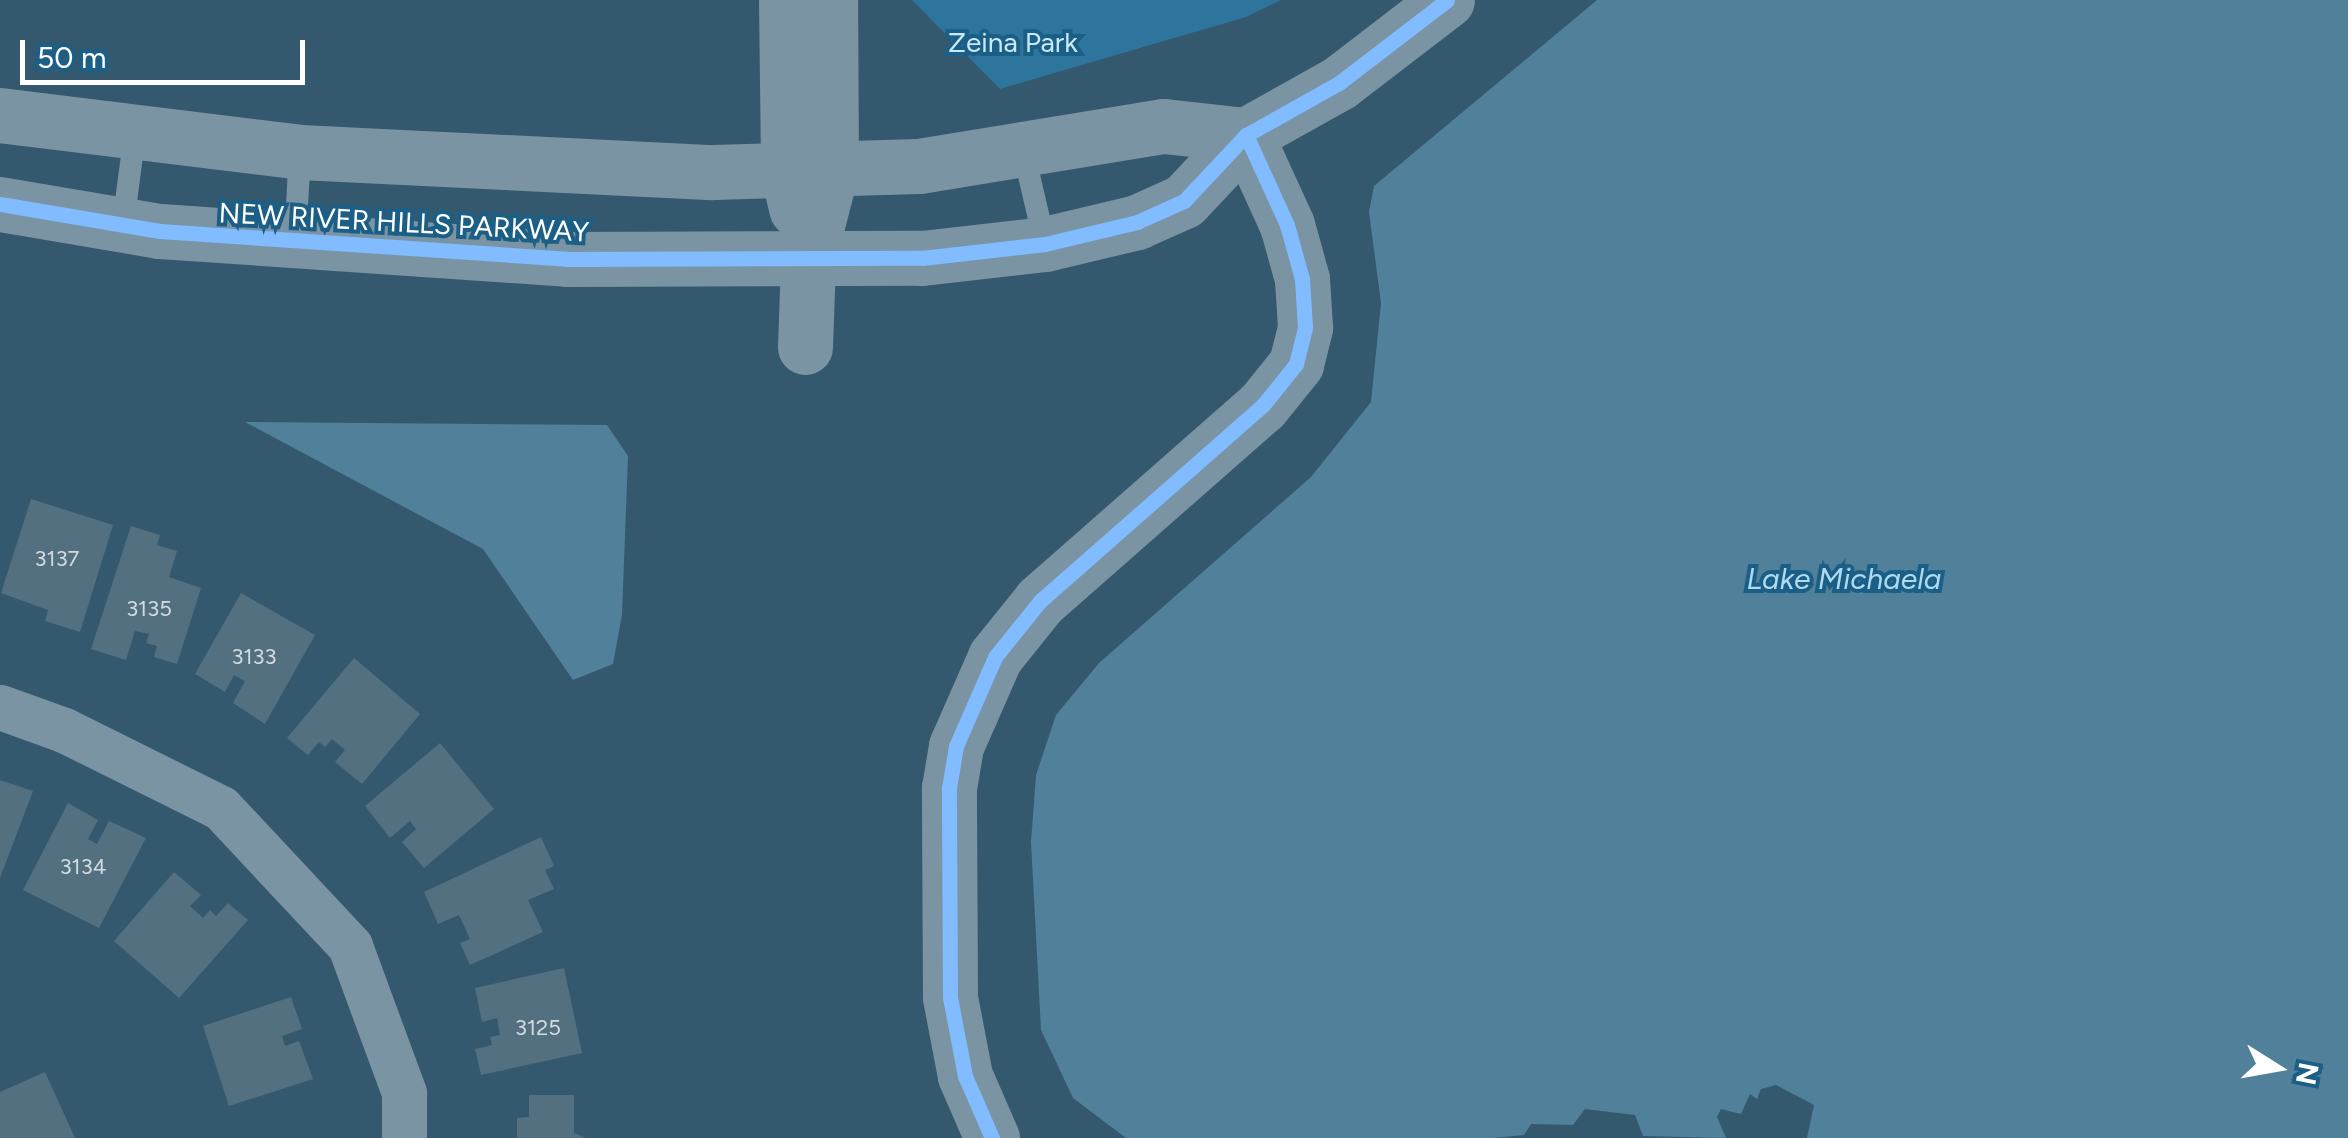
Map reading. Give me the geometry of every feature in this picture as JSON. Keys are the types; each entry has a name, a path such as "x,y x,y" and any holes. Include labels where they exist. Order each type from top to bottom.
{"street":[{"path":"786,0 809,172"},
{"path":"804,347 809,172 830,0"},
{"name":"NEW RIVER HILLS PARKWAY","path":"0,204 123,226 295,243 567,259 922,258 1045,244 1136,222 1184,201 1246,135 1339,83 1447,0"},
{"path":"0,116 300,152 809,172 1024,154 1164,126 1246,135 1287,225 1302,279 1305,327 1296,364 1263,405 1040,600 995,657 956,746 949,788 950,997 965,1076 992,1138"},
{"path":"0,707 64,730 221,808 350,946 404,1093 404,1138"}],"lane":[{"path":"123,226 135,134"},
{"path":"295,243 300,152"},
{"path":"1024,154 1045,244"}],"green space":[{"name":"Zeina Park","path":"912,0 1281,0 1246,17 1000,89"}],"water":[{"name":"Lake Michaela","path":"1597,0 2348,0 2348,1138 1807,1138 1814,1105 1776,1085 1761,1089 1757,1099 1750,1094 1741,1114 1721,1109 1717,1117 1726,1138 1643,1136 1635,1115 1585,1109 1573,1125 1531,1124 1524,1135 1494,1138 1126,1138 1073,1098 1041,1030 1031,842 1036,775 1056,715 1099,663 1311,477 1371,402 1381,303 1369,212 1374,186"},
{"path":"245,422 607,425 628,456 622,615 613,664 573,680 483,549"}],"building":[{"path":"31,499 113,525 80,632 45,621 48,610 1,593"},
{"path":"131,526 160,535 157,545 177,551 169,577 201,588 177,664 154,657 157,646 146,643 149,634 135,631 126,660 91,649"},
{"path":"241,593 315,635 265,724 233,703 245,681 234,675 225,692 195,674"},
{"path":"354,658 420,714 362,784 335,762 345,750 332,739 325,747 319,742 308,755 287,738"},
{"path":"440,743 494,809 424,868 402,842 416,829 410,821 390,838 365,806"},
{"path":"0,780 33,791 0,878"},
{"path":"68,803 98,820 88,839 97,844 109,821 146,838 99,928 23,890"},
{"path":"541,837 554,866 545,870 554,889 528,900 543,932 470,965 460,943 470,939 459,915 438,924 424,892"},
{"path":"174,872 201,895 190,906 203,918 210,910 216,916 228,903 248,920 179,998 114,941"},
{"path":"564,968 582,1053 481,1075 475,1049 492,1045 490,1037 500,1035 497,1018 482,1022 475,988"},
{"path":"291,997 302,1029 282,1036 285,1046 299,1041 313,1079 229,1106 203,1026"},
{"path":"45,1072 75,1138 0,1138 0,1092"},
{"path":"529,1095 574,1095 574,1133 586,1138 517,1138 517,1118 529,1117"}],"cycle path":[{"path":"0,204 160,231 567,259 922,258 1045,244 1137,222 1184,201 1246,135 1339,83 1447,0"},
{"path":"992,1138 965,1076 950,997 949,788 956,746 995,657 1040,601 1263,405 1296,364 1305,327 1302,279 1287,225 1246,135"}]}
